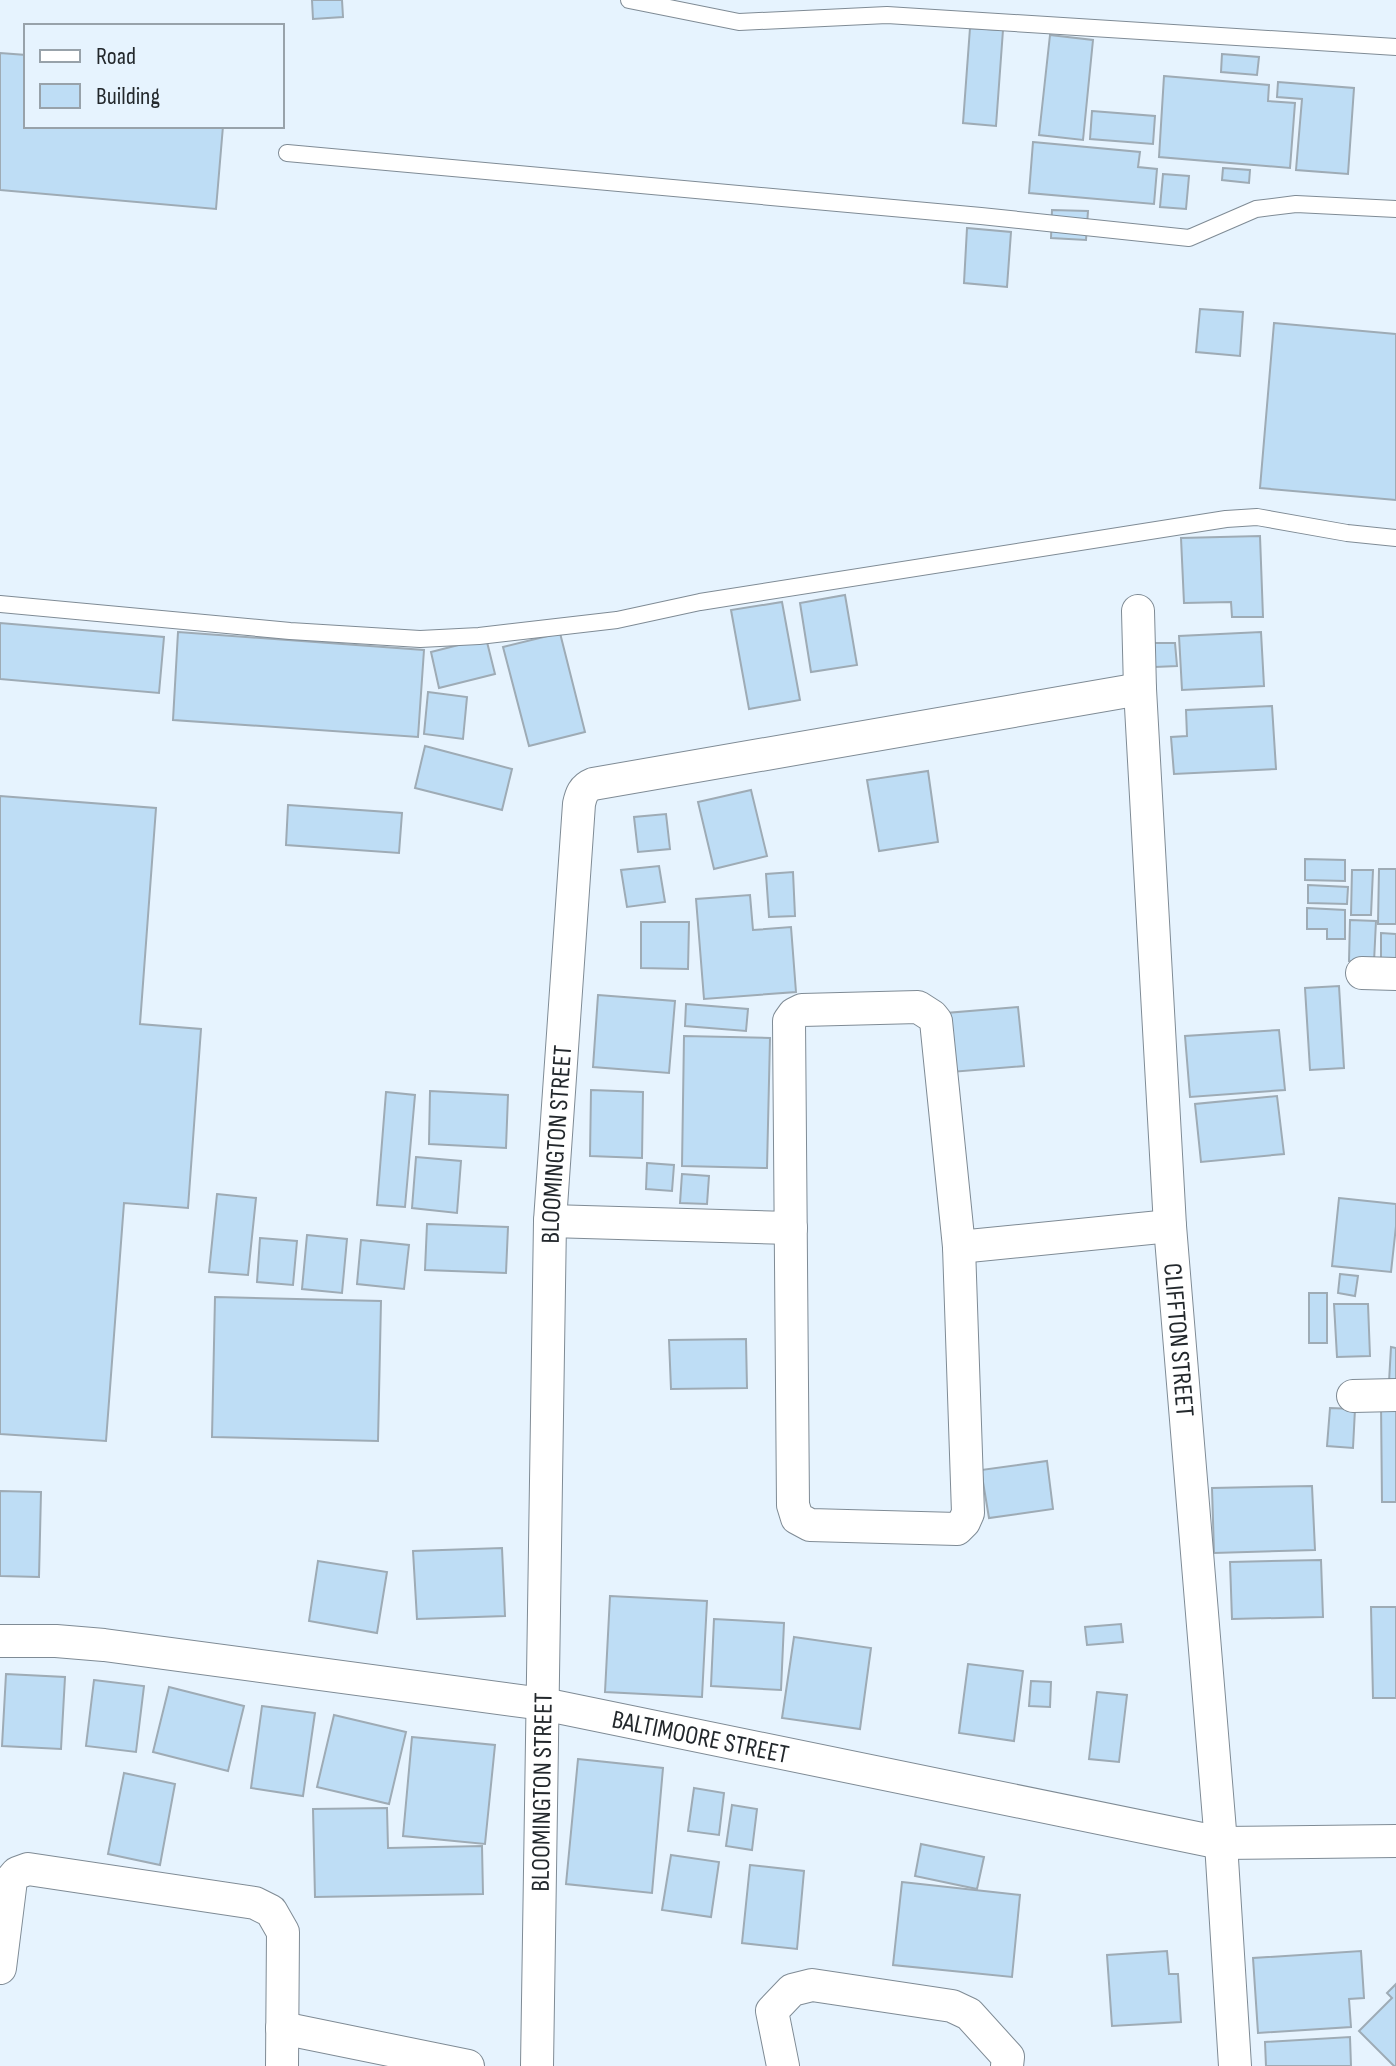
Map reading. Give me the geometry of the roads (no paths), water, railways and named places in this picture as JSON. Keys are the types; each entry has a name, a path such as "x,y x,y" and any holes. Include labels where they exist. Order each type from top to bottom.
{"street":[{"name":"CLIFFTON STREET","path":"1138,611 1170,1226 1221,1843 1235,2066"},
{"name":"BLOOMINGTON STREET","path":"537,2066 550,1221 579,804 586,787 1140,689"},
{"path":"1362,973 1396,974"},
{"path":"918,1007 936,1021 959,1247 968,1513 964,1522 957,1529 810,1525 797,1518 793,1505 789,1021 794,1014 802,1010 918,1007"},
{"path":"550,1221 791,1228"},
{"path":"959,1247 1170,1226"},
{"path":"1353,1396 1396,1395"},
{"name":"BALTIMOORE STREET","path":"0,1641 104,1645 543,1704 1221,1843 1396,1841"},
{"path":"0,1964 11,1880 17,1873 28,1869 255,1903 271,1911 283,1932 282,2066"},
{"path":"783,2066 772,2011 792,1990 812,1985 952,2006 969,2014 1008,2057 1007,2066"},
{"path":"282,2028 468,2066"}],"lane":[{"path":"629,0 739,22 887,15 1396,47"},
{"path":"287,153 1189,238 1256,209 1296,204 1396,209"},
{"path":"0,604 290,631 420,639 479,636 617,620 700,602 1226,519 1257,517 1396,538"}]}
